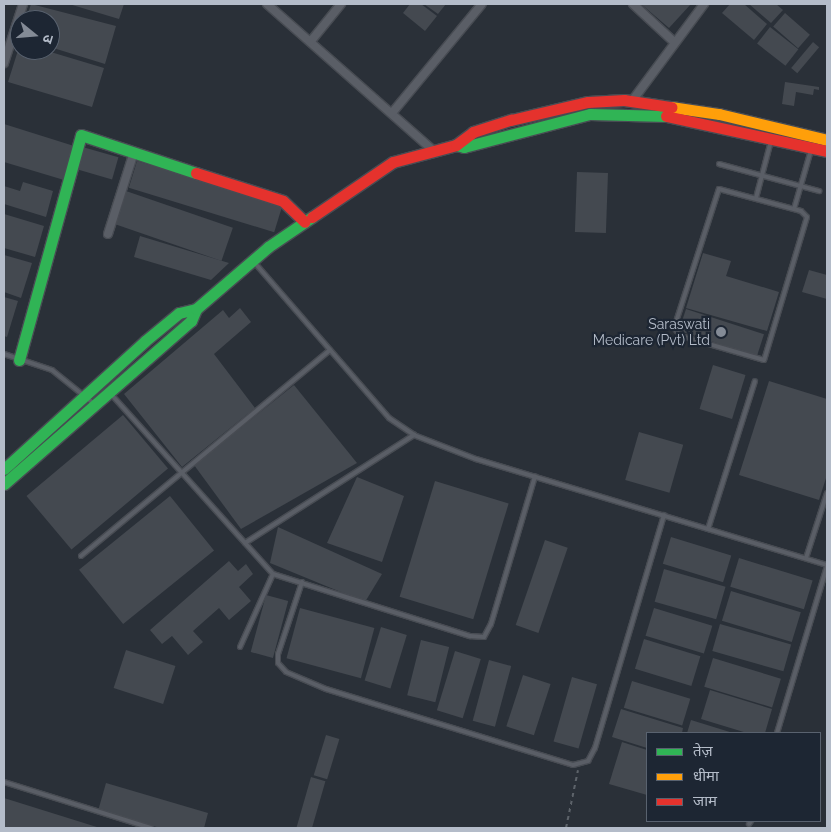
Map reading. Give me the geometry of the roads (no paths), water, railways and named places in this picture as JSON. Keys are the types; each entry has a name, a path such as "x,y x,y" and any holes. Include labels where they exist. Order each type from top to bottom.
{"street":[{"path":"4,63 6,46 22,4"},
{"path":"267,4 434,151"},
{"path":"311,41 341,4"},
{"path":"392,113 482,4"},
{"path":"633,4 674,42"},
{"path":"632,101 704,4"},
{"path":"4,469 89,398 108,390 190,321 196,309 252,260 304,222 393,162 456,145 473,132 528,116 588,102 632,101 719,114 827,140"},
{"path":"456,145 464,147 590,114 682,117 827,151"},
{"path":"20,360 81,135 283,201 304,222"},
{"path":"108,234 134,152"},
{"path":"4,484 89,398 179,313 196,309"}],"lane":[{"path":"756,198 772,138"},
{"path":"794,209 812,148"},
{"path":"719,164 819,192"},
{"path":"724,189 756,198 794,209 804,214 808,222 767,358 759,360 681,336 674,328 716,192 724,189"},
{"path":"252,260 389,418 414,435 535,476 827,565 777,732"},
{"path":"81,556 330,350"},
{"path":"4,354 52,370 89,398"},
{"path":"708,529 755,381"},
{"path":"108,390 179,473 272,574 470,636 484,637 535,476"},
{"path":"245,543 414,435"},
{"path":"806,558 827,493"},
{"path":"302,582 278,654 278,663 286,672 350,696 573,765 588,761 596,748 664,515"},
{"path":"240,647 272,574"},
{"path":"4,782 151,828"}],"place":[{"name":"Saraswati Medicare (Pvt) Ltd","path":"721,332"}]}
